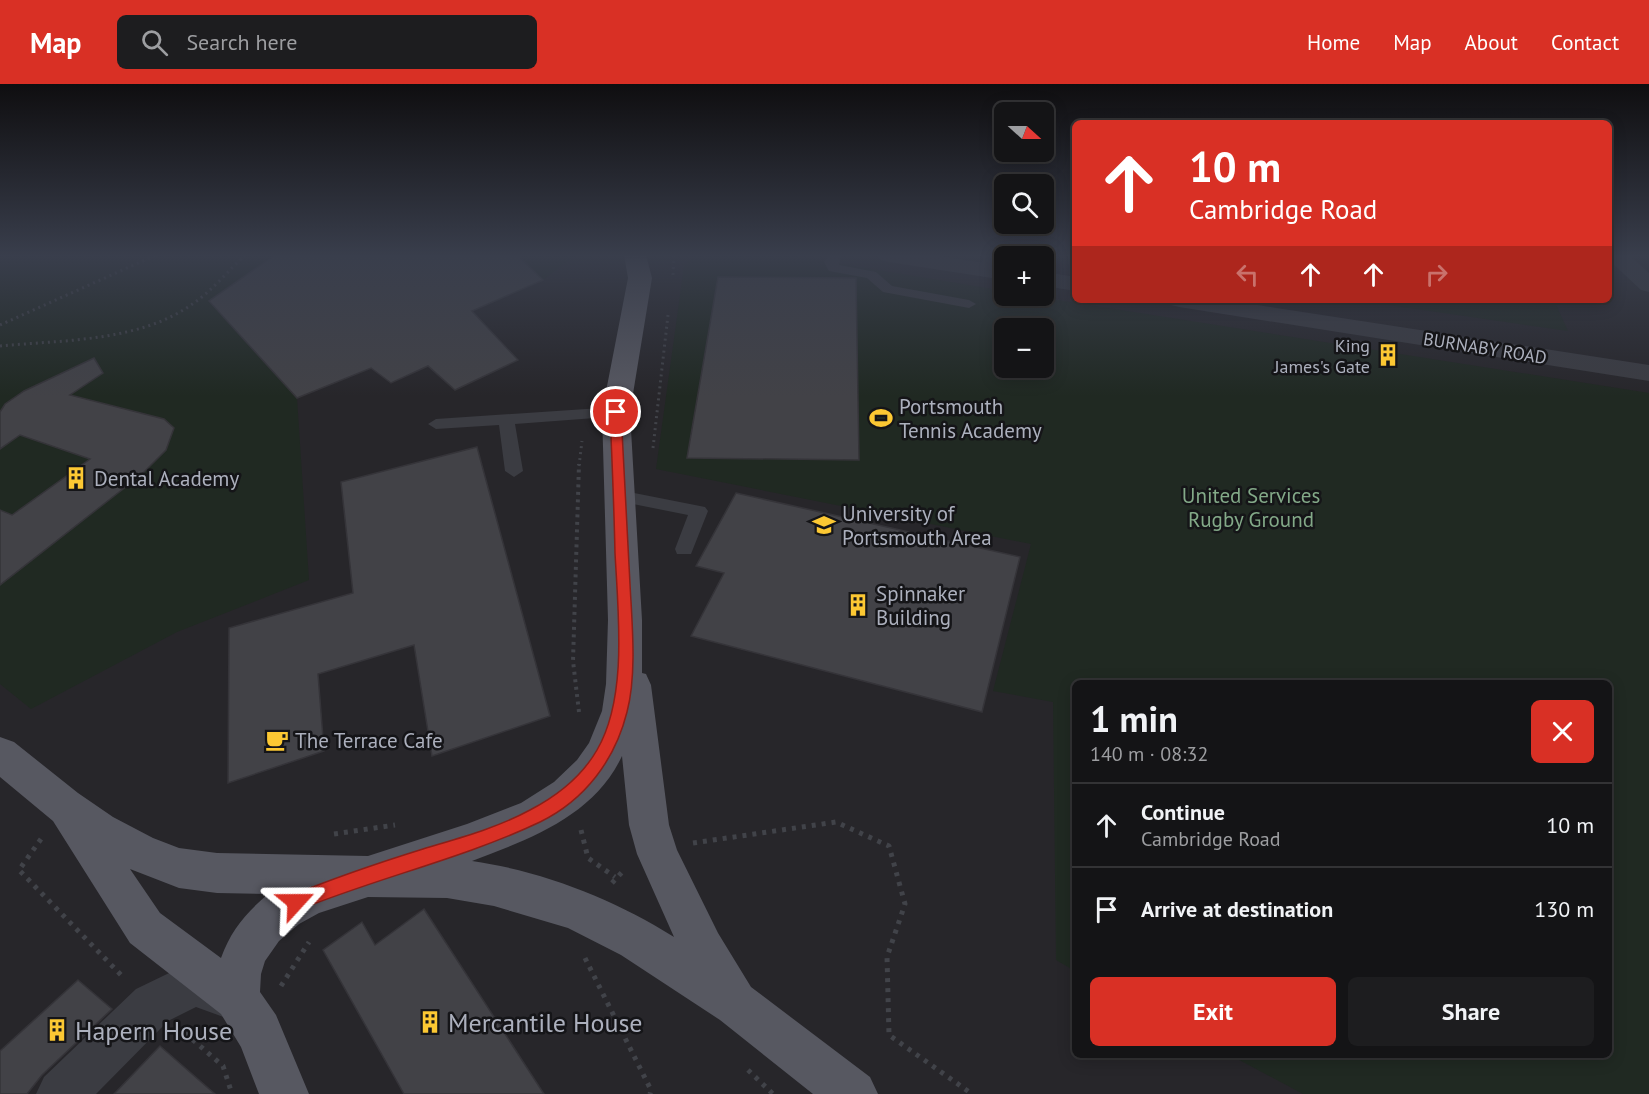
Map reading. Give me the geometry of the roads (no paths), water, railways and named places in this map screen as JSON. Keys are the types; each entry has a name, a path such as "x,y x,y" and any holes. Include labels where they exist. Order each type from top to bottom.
{"main road":[{"path":"237,998 238,974 247,948 264,926 284,909 308,896 509,828 535,816 568,795 591,772 613,734 620,711 624,684 625,620 616,412 636,302"},
{"path":"625,620 649,825 658,854 692,930 736,1004"},
{"path":"0,754 64,806 140,853 191,871 369,874 447,878 494,885 548,899 575,909 637,939 736,1004 853,1094"},
{"path":"64,806 145,928 237,998 259,1032 284,1094"}],"street":[{"name":"BURNABY ROAD","path":"1198,303 1649,374"},
{"path":"61,1094 152,1005 194,984 237,998"}],"lane":[{"path":"959,302 969,304"},
{"path":"436,424 616,412"},
{"path":"506,419 514,471"},
{"path":"619,496 699,511 684,549"}],"place":[{"name":"King James's Gate","path":"1388,355"},
{"name":"Portsmouth Tennis Academy","path":"881,418"},
{"name":"Dental Academy","path":"76,478"},
{"name":"University of Portsmouth Area","path":"824,525"},
{"name":"Spinnaker Building","path":"858,605"},
{"name":"The Terrace Cafe","path":"277,740"},
{"name":"Mercantile House","path":"430,1022"},
{"name":"Hapern House","path":"57,1030"}],"park label":[{"name":"United Services Rugby Ground","path":"1251,507"}]}
